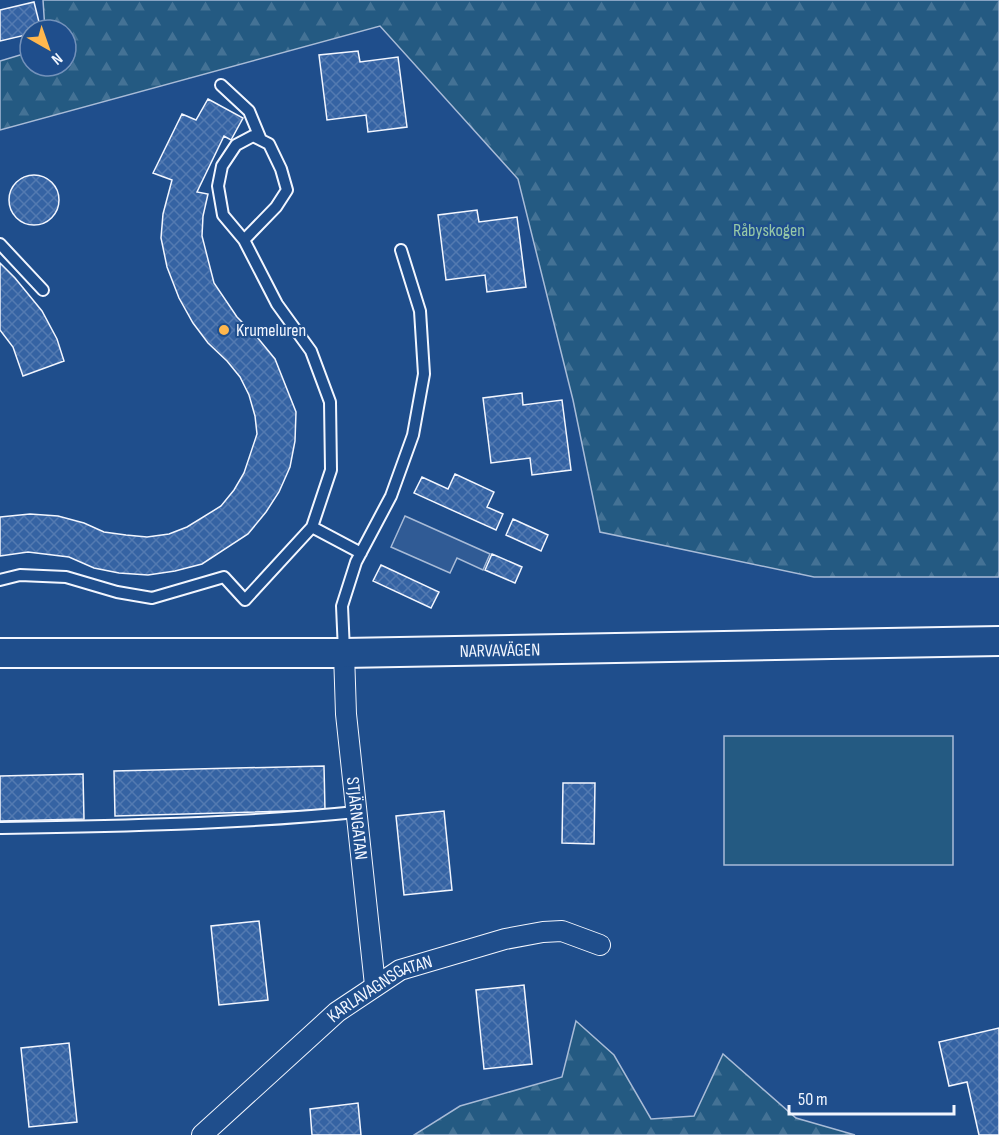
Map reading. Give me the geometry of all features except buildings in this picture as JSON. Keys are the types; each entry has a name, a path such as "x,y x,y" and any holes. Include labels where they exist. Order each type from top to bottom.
{"main road":[{"name":"NARVAVÄGEN","path":"0,653 344,653 999,641"}],"street":[{"name":"STJÄRNGATAN","path":"344,653 346,714 375,985"},
{"name":"KARLAVAGNSGATAN","path":"202,1135 337,1012 400,970 505,939 543,932 562,932 600,945"}],"lane":[{"path":"221,85 249,111 261,140"},
{"path":"0,580 20,575 66,577 117,592 152,598 224,577 245,600 312,527 331,470 330,402 311,351 277,304 244,240 223,215 218,186 222,166 236,145 253,136 269,144 281,169 287,190 276,207 244,240"},
{"path":"0,244 43,290"},
{"path":"344,653 342,606 361,553 391,496 402,466 412,435 424,374 420,311 401,250"},
{"path":"312,527 361,553"},
{"path":"0,828 295,818 356,812"}],"green space":[{"name":"Råbyskogen","path":"43,0 999,0 999,577 814,577 600,532 573,400 518,179 380,26 0,130 0,61 18,56 18,78 78,78 78,18 44,18"},
{"path":"724,736 953,736 953,865 724,865"},
{"path":"576,1021 614,1055 651,1119 694,1116 723,1054 796,1118 855,1135 414,1135 460,1106 562,1077"}],"shaded area":[{"path":"405,516 490,554 483,570 457,558 450,573 391,547"}],"place":[{"name":"Krumeluren","path":"224,330"}]}
